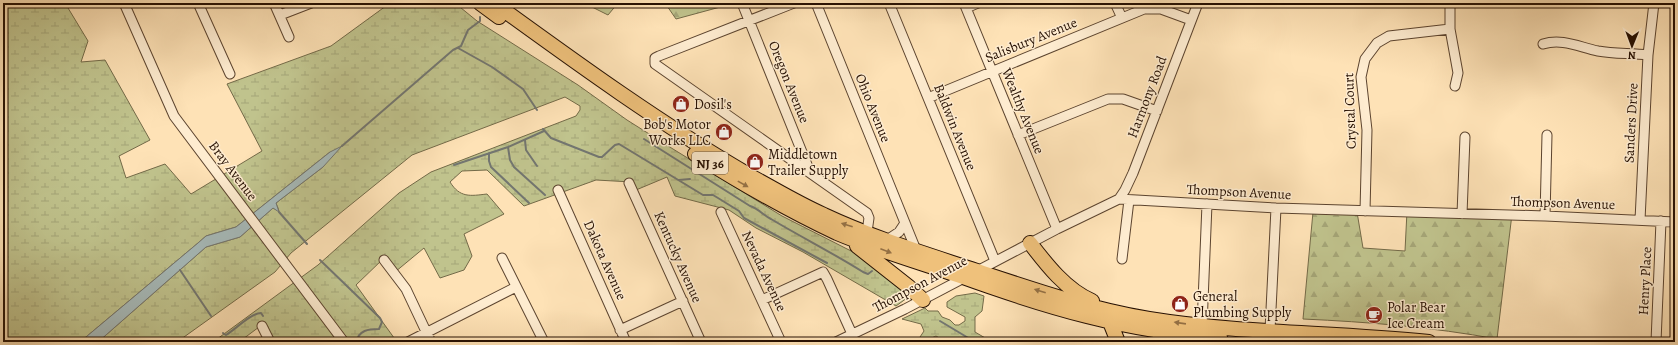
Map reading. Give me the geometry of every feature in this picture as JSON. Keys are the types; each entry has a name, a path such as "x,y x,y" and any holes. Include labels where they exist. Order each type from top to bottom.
{"highway":[{"name":"NJ 36","path":"480,3 555,59 638,116 730,176 779,204 839,233 893,254 1032,300 1202,335"},
{"name":"NJ 36","path":"494,3 635,104 688,139 793,200 822,214 887,240 976,271 1092,307 1113,317"},
{"path":"839,233 871,256 923,300"},
{"path":"1030,243 1078,294 1113,317"},
{"name":"NJ 36","path":"1113,317 1118,342 1122,334 1131,326 1202,335 1270,337 1346,334 1428,342"},
{"name":"NJ 36","path":"1270,337 1320,342"}],"street":[{"name":"Bray Avenue","path":"124,3 174,116 344,342"},
{"path":"198,3 230,74"},
{"path":"274,3 289,37"},
{"path":"280,16 311,3"},
{"name":"Oregon Avenue","path":"742,3 810,172"},
{"path":"794,3 659,56 656,58 655,64 867,213 869,218 867,232"},
{"name":"Ohio Avenue","path":"816,3 916,250"},
{"name":"Baldwin Avenue","path":"889,3 995,261"},
{"path":"965,6 978,3"},
{"path":"1115,3 1122,18"},
{"name":"Harmony Road","path":"1119,199 1129,183 1198,3"},
{"path":"1450,3 1450,30 1458,73 1455,86"},
{"name":"Sanders Drive","path":"1640,220 1648,55 1654,3"},
{"name":"Wealthy Avenue","path":"965,6 1057,229"},
{"name":"Salisbury Avenue","path":"928,98 1144,9 1156,8 1191,20"},
{"name":"Crystal Court","path":"1365,211 1367,130 1361,77 1365,58 1377,43 1389,36 1450,30"},
{"path":"1543,44 1550,42 1563,42 1598,51 1648,55"},
{"path":"1018,135 1108,98 1123,99 1157,111"},
{"path":"1545,216 1547,136"},
{"path":"1462,214 1465,137"},
{"name":"Kentucky Avenue","path":"629,183 701,342"},
{"name":"Dakota Avenue","path":"558,190 626,342"},
{"name":"Thompson Avenue","path":"840,341 923,300 1057,229 1119,199 1276,208 1545,216 1675,222"},
{"path":"1122,259 1130,200"},
{"path":"1202,335 1208,204"},
{"path":"1270,337 1276,208"},
{"name":"Nevada Avenue","path":"721,212 781,342"},
{"name":"Henry Place","path":"1656,342 1661,221"},
{"path":"887,240 900,232 905,223"},
{"path":"502,258 544,342"},
{"path":"384,260 406,289 431,342"},
{"path":"762,300 823,272 852,334"},
{"path":"408,342 516,287"},
{"path":"620,330 683,301"},
{"path":"262,326 270,342"}],"green space":[{"path":"3,3 65,3 88,41 81,62 105,60 150,140 119,156 126,178 165,164 191,194 262,151 227,84 331,46 390,3 455,3 477,21 578,85 627,120 673,149 782,216 859,255 907,293 907,298 896,306 803,252 756,228 729,210 675,196 667,177 636,190 632,182 596,180 524,206 487,170 462,171 450,182 454,187 466,195 487,194 504,214 464,234 472,256 464,270 440,278 424,248 395,272 383,259 356,285 397,342 268,342 259,327 239,342 213,342 318,265 399,193 431,172 576,116 580,110 580,106 565,97 412,155 291,253 275,272 177,342 98,342 206,247 240,237 273,208 279,211 276,203 323,167 330,152 236,227 206,236 80,342 3,342"},
{"path":"584,3 618,3 608,15"},
{"path":"665,3 735,3 676,19"},
{"path":"1407,211 1512,214 1497,339 1448,331 1400,326 1303,319 1313,212 1357,212 1363,248 1405,251"},
{"path":"975,293 984,296 982,311 975,317 975,332 992,342 946,342 936,336 923,342 920,337 924,331 921,324 902,319 925,308 928,311 938,311 942,317 950,320 955,325 959,325 965,321 965,317 947,307 947,302 956,296"}],"shaded area":[{"path":"342,146 323,167 276,203 279,212 273,208 240,237 206,247 98,342 80,342 206,236 236,227 330,152"}],"waterway":[{"path":"342,146 453,50 461,46 468,30 480,21 480,17"},
{"path":"458,48 492,67 523,89 537,110"},
{"path":"543,129 551,138 599,157 602,157 615,145 619,144 703,195 713,195 739,211 744,218 827,263"},
{"path":"454,165 508,147 544,131"},
{"path":"644,139 782,226 863,272 868,274 872,271"},
{"path":"525,140 526,150 537,166"},
{"path":"508,147 510,160 514,167 545,195"},
{"path":"489,153 491,167 529,203"},
{"path":"679,180 690,179"},
{"path":"279,212 307,244"},
{"path":"320,260 380,318 382,322 379,329 368,330 359,335 357,342"},
{"path":"180,270 211,316"},
{"path":"223,333 226,335 248,318 257,314 261,313 263,316"},
{"path":"940,321 975,342"}],"place":[{"name":"Dosil's","path":"681,104"},
{"name":"Bob's Motor Works LLC","path":"724,132"},
{"name":"Middletown Trailer Supply","path":"755,162"},
{"name":"General Plumbing Supply","path":"1180,304"},
{"name":"Polar Bear Ice Cream","path":"1374,315"}]}
